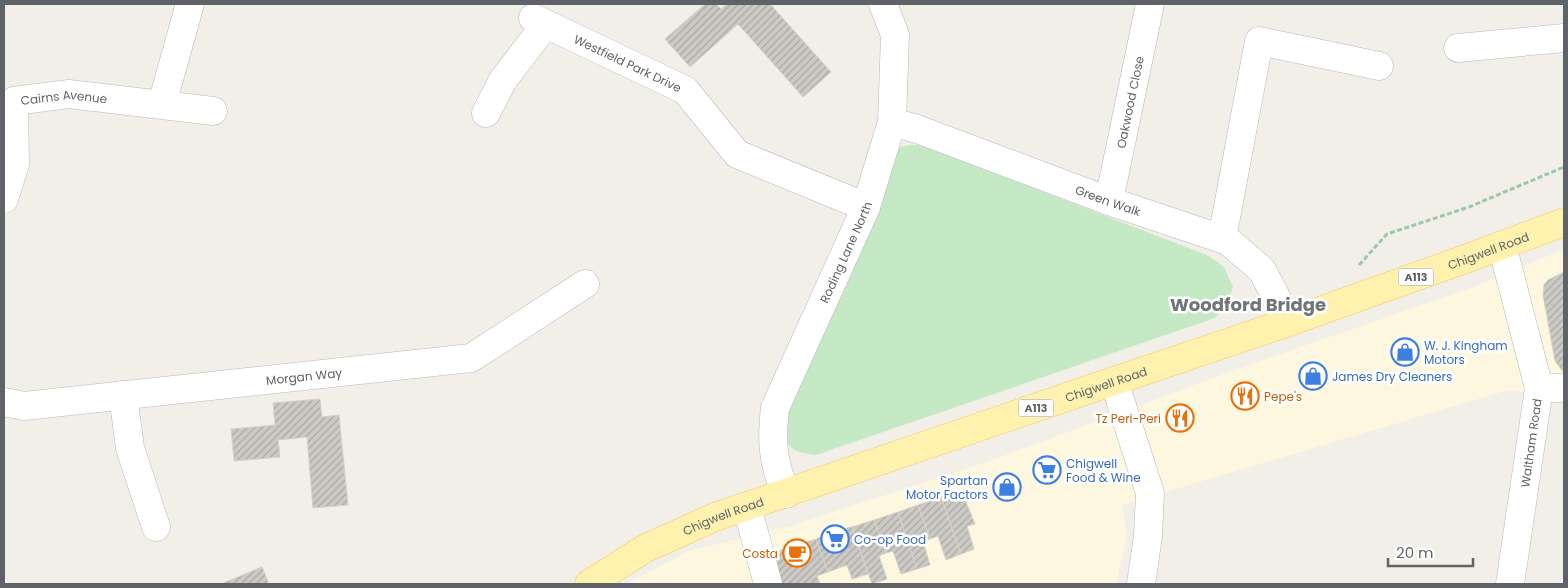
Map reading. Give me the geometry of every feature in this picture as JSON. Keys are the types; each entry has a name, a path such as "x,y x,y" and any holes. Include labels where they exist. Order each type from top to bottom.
{"main road":[{"name":"Chigwell Road","path":"589,584 646,548 715,517 1286,323 1558,223"}],"street":[{"path":"162,104 190,4"},
{"name":"Roding Lane North","path":"786,494 778,475 773,453 772,433 775,408 866,207 892,122 894,35 883,4"},
{"name":"Oakwood Close","path":"1109,201 1150,4"},
{"name":"Westfield Park Drive","path":"486,113 503,80 539,21 685,90 737,154 866,207"},
{"path":"1458,48 1564,38"},
{"path":"1222,239 1260,41 1379,66"},
{"name":"Cairns Avenue","path":"4,199 15,164 9,102 69,94 213,111"},
{"name":"Green Walk","path":"892,122 917,129 1109,201 1228,241 1262,270 1272,288 1286,323"},
{"name":"Waltham Road","path":"1502,245 1551,388 1510,584"},
{"name":"Morgan Way","path":"4,402 24,406 471,358 585,284"},
{"path":"1114,381 1150,493 1148,536 1141,584"},
{"path":"123,395 130,448 156,527"},
{"path":"747,507 768,584"}],"path":[{"path":"1357,267 1387,234 1468,207 1564,167"}],"shaded area":[{"path":"1564,249 1564,398 1508,390 1122,505 1127,536 1116,584 626,584 689,551 790,526 984,463 1251,364 1474,287"}],"green space":[{"path":"922,145 1209,256 1224,267 1233,287 1228,302 1215,318 816,455 797,451 786,440 782,425 887,161 900,147"}],"building":[{"path":"705,4 716,4 721,9 727,4 770,4 831,72 803,97 738,24 690,67 665,39"},
{"path":"1564,272 1564,373 1555,361 1543,295 1544,285 1548,280"},
{"path":"320,399 322,417 339,415 348,505 313,508 307,437 278,440 280,457 234,461 231,429 275,425 273,403"},
{"path":"961,490 975,524 967,526 974,549 961,554 941,497"},
{"path":"941,497 961,554 946,560 938,536 930,539 918,505"},
{"path":"918,505 930,539 923,541 930,565 917,569 898,512"},
{"path":"898,512 917,569 901,574 893,551 886,553 874,520"},
{"path":"874,520 886,553 879,556 887,579 872,584 852,527"},
{"path":"852,527 868,574 852,579 847,565 828,572 816,539"},
{"path":"816,539 828,572 817,576 820,584 779,584 769,554"},
{"path":"262,567 269,584 221,584"}],"place":[{"name":"W. J. Kingham Motors","path":"1405,352"},
{"name":"James Dry Cleaners","path":"1313,376"},
{"name":"Pepe's","path":"1245,396"},
{"name":"Tz Peri-Peri","path":"1180,418"},
{"name":"Chigwell Food & Wine","path":"1047,470"},
{"name":"Spartan Motor Factors","path":"1007,487"},
{"name":"Co-op Food","path":"835,539"},
{"name":"Costa","path":"797,553"}],"district":[{"name":"Woodford Bridge","path":"1248,304"}]}
